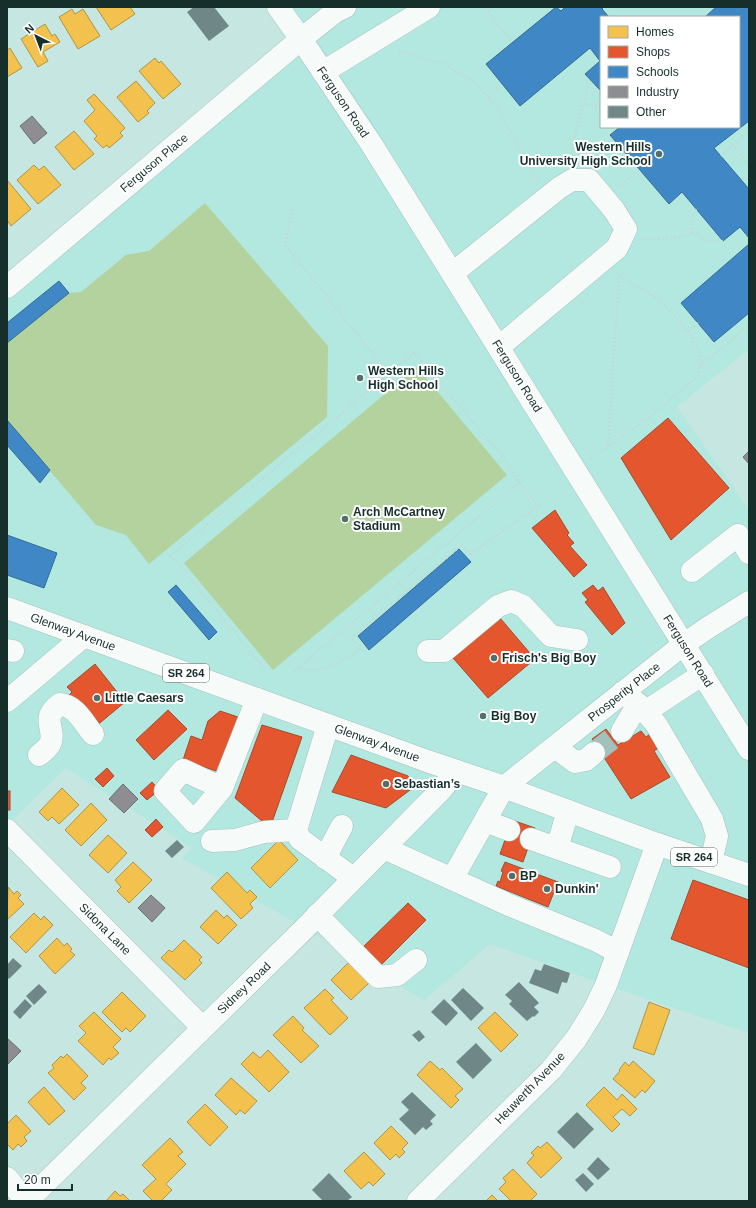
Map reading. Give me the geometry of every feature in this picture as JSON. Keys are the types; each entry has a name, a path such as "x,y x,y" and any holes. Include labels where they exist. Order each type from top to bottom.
{"street":[{"name":"Ferguson Road","path":"278,7 372,145 749,749"},
{"name":"Ferguson Place","path":"7,287 301,39 336,12 345,7"},
{"path":"323,72 429,7"},
{"path":"453,273 546,198 572,180 589,180 614,210 626,228 617,248 499,347"},
{"path":"692,571 738,535 749,552"},
{"path":"428,651 444,651 498,606 511,601 523,606 551,636 577,640"},
{"name":"Prosperity Place","path":"504,787 555,747 635,703 684,644 749,602"},
{"name":"Glenway Avenue","path":"7,608 328,725 504,787 657,844 711,862 744,868"},
{"path":"7,701 84,636"},
{"path":"622,731 635,703 703,674"},
{"path":"222,788 257,699"},
{"path":"635,703 656,724 712,819 717,836 711,862"},
{"path":"39,755 46,750 51,742 49,718 53,709 60,704 68,705 74,709 93,734"},
{"path":"328,725 296,830 300,840 353,878"},
{"path":"555,747 575,762 586,760 594,753"},
{"name":"Sidney Road","path":"27,1201 317,916 441,790 456,770"},
{"path":"452,879 504,787"},
{"path":"557,848 568,811"},
{"path":"485,821 509,830"},
{"path":"325,858 342,826"},
{"name":"Sidona Lane","path":"7,830 203,1028"},
{"path":"212,841 235,840 264,832 296,830"},
{"path":"531,840 610,867"},
{"name":"Heuwerth Avenue","path":"418,1201 551,1070 576,1039 594,1010 606,985 657,844"},
{"path":"384,848 509,905 595,940 618,952"},
{"path":"317,916 378,977 397,974 416,960"},
{"path":"7,1178 27,1201"}],"path":[{"path":"488,7 491,17 502,32 514,41"},
{"path":"373,41 380,49 401,50 444,64 472,81 497,107 515,137 546,198"},
{"path":"572,180 570,155 591,80"},
{"path":"488,97 502,84"},
{"path":"584,104 600,107"},
{"path":"721,156 749,130"},
{"path":"732,145 749,165"},
{"path":"605,199 639,169"},
{"path":"693,233 691,221 696,209"},
{"path":"292,210 285,246 389,373"},
{"path":"626,228 643,239 659,240 678,238 693,233 707,240 723,241"},
{"path":"575,469 650,416 698,376 701,354 688,331 658,299 600,263"},
{"path":"608,446 619,275"},
{"path":"688,331 698,323"},
{"path":"699,367 749,326"},
{"path":"263,667 171,555 414,353 509,464 519,483 539,506 470,554 462,545 351,638 360,648 354,654 337,663 312,670 299,668"},
{"path":"292,673 519,483"}],"shaded area":[{"path":"278,7 749,7 749,349 677,407 749,510 749,1033 490,944 424,1000 305,928 182,858 192,848 66,768 7,825 7,287 301,39"},
{"path":"205,203 328,346 327,417 149,564 126,535 96,525 50,471 40,483 7,445 7,323 59,281 69,293 81,292 126,255 149,251"},
{"name":"Arch McCartney Stadium","path":"417,367 507,475 273,670 184,563"}],"building: Homes":[{"path":"96,7 130,7 135,14 111,30"},
{"path":"72,9 75,14 83,9 100,36 78,49 59,17"},
{"path":"45,24 52,36 55,34 60,42 43,52 48,61 38,67 21,39"},
{"path":"10,48 22,68 7,77 7,50"},
{"path":"155,58 159,63 161,61 181,84 163,99 139,71"},
{"path":"136,81 155,103 147,111 149,113 138,122 117,97"},
{"path":"94,94 125,128 120,133 123,136 109,148 107,145 103,148 94,139 97,136 84,121 95,110 87,100"},
{"path":"74,131 94,154 74,170 55,147"},
{"path":"34,165 39,170 44,166 61,185 38,204 17,180"},
{"path":"7,180 31,209 11,226 7,220"},
{"path":"62,788 79,805 59,824 52,817 48,821 39,812"},
{"path":"91,803 107,820 81,846 65,830"},
{"path":"108,835 127,853 108,873 89,855"},
{"path":"279,840 298,860 270,888 251,868"},
{"path":"133,862 152,880 129,903 117,891 121,887 115,880"},
{"path":"227,872 247,893 250,890 257,897 250,904 253,908 241,919 211,888"},
{"path":"8,887 14,894 17,891 21,895 18,898 24,904 7,920"},
{"path":"216,910 224,918 227,915 237,925 218,944 200,927"},
{"path":"34,913 41,920 44,916 53,925 26,953 10,937"},
{"path":"57,938 64,946 67,943 72,949 70,951 75,955 55,974 39,956"},
{"path":"184,940 202,957 199,960 202,963 185,980 161,958 169,950 172,952"},
{"path":"353,958 369,983 351,1000 331,980"},
{"path":"325,989 334,998 331,1000 348,1018 330,1035 304,1008"},
{"path":"122,992 146,1016 130,1032 126,1028 122,1032 102,1012"},
{"path":"649,1002 670,1010 654,1055 633,1048"},
{"path":"94,1012 121,1039 113,1047 119,1053 111,1060 109,1058 103,1065 78,1041 86,1033 79,1026"},
{"path":"495,1012 518,1035 501,1052 478,1028"},
{"path":"293,1016 304,1028 302,1030 319,1046 301,1063 273,1035"},
{"path":"268,1050 289,1072 269,1092 241,1064 253,1052 260,1058"},
{"path":"67,1054 88,1076 81,1083 86,1088 74,1100 48,1073 54,1068 52,1065 61,1056 63,1058"},
{"path":"430,1061 440,1070 442,1068 463,1089 455,1096 459,1100 451,1108 417,1075"},
{"path":"633,1061 655,1081 645,1093 642,1090 635,1098 613,1079 625,1062 629,1066"},
{"path":"231,1078 257,1101 245,1114 240,1110 236,1115 215,1095"},
{"path":"44,1087 65,1111 49,1125 28,1102"},
{"path":"604,1087 617,1100 622,1094 637,1109 630,1116 622,1109 613,1117 620,1124 612,1132 586,1105"},
{"path":"205,1104 228,1127 210,1146 187,1122"},
{"path":"16,1115 31,1131 24,1137 27,1141 21,1147 18,1144 13,1150 7,1144 7,1124"},
{"path":"391,1126 408,1143 402,1149 405,1152 399,1158 396,1154 390,1160 374,1143"},
{"path":"170,1138 183,1152 178,1156 186,1164 166,1184 172,1190 161,1201 153,1201 143,1191 156,1179 142,1165"},
{"path":"547,1142 562,1158 541,1178 527,1163 534,1155 531,1153 538,1146 540,1148"},
{"path":"364,1152 385,1174 373,1186 369,1182 361,1189 344,1171"},
{"path":"513,1169 537,1194 530,1201 511,1201 499,1189 506,1182 503,1178"},
{"path":"115,1191 120,1196 123,1194 130,1201 106,1201"},
{"path":"492,1195 498,1201 486,1201"}],"building: Shops":[{"path":"668,418 729,488 671,540 621,458"},
{"path":"555,510 569,533 567,535 574,543 570,546 587,565 574,577 532,528"},
{"path":"593,585 598,591 603,587 625,623 612,635 585,602 588,600 582,593"},
{"name":"Frisch's Big Boy","path":"500,618 535,659 488,698 453,658"},
{"name":"Little Caesars","path":"95,664 125,702 95,727 69,695 72,692 67,687"},
{"path":"168,710 187,729 154,760 136,740"},
{"path":"220,711 244,719 225,774 183,760 191,736 202,740 208,721"},
{"path":"262,725 302,737 270,828 235,798"},
{"path":"606,729 618,745 641,731 646,737 654,731 663,745 654,751 670,777 631,799 592,739"},
{"path":"351,755 408,776 414,787 386,808 332,792"},
{"path":"107,768 114,776 103,787 95,779"},
{"path":"152,782 159,790 147,800 140,793"},
{"path":"7,791 10,791 10,810 7,810"},
{"path":"156,819 163,827 152,837 145,830"},
{"path":"512,820 535,828 523,862 500,854"},
{"path":"505,862 558,882 548,907 496,886 498,881 500,882 503,872 501,871"},
{"path":"693,880 749,900 749,968 671,939"},
{"path":"408,903 426,920 380,966 362,948"}],"building: Schools":[{"path":"556,7 561,11 565,7 604,7 602,9 608,16 600,16 600,61 590,48 520,106 486,64"},
{"path":"716,7 749,7 749,121 740,128 740,16 706,16"},
{"path":"600,61 600,90 585,74"},
{"path":"619,128 740,128 714,148 749,189 749,238 740,227 723,241 682,192 669,204 610,135"},
{"path":"749,244 749,313 714,342 681,303"},
{"path":"59,281 69,293 7,343 7,323"},
{"path":"7,420 50,470 40,483 7,445"},
{"path":"7,535 57,553 44,588 7,575"},
{"path":"459,549 471,562 369,650 358,636"},
{"path":"176,585 217,632 209,640 168,592"}],"building: Industry":[{"path":"32,116 47,133 34,144 20,126"},
{"path":"749,451 749,464 743,457"},
{"path":"123,784 138,799 124,813 109,799"},
{"path":"151,895 165,908 152,922 138,908"},
{"path":"7,1038 21,1051 7,1065"}],"building: Other":[{"path":"194,7 214,7 229,26 209,41 187,12"},
{"path":"177,840 184,847 172,858 165,851"},
{"path":"13,958 22,966 9,979 7,977 7,965"},
{"path":"544,964 570,973 567,983 562,982 558,994 529,983 535,969 541,971"},
{"path":"519,982 539,1003 534,1007 539,1012 527,1021 509,1004 512,1001 505,995"},
{"path":"39,984 47,992 34,1005 26,996"},
{"path":"463,988 484,1008 471,1021 451,1000"},
{"path":"25,999 32,1006 20,1019 13,1012"},
{"path":"444,999 458,1013 446,1026 431,1012"},
{"path":"419,1030 425,1037 419,1042 412,1035"},
{"path":"476,1043 492,1060 473,1079 456,1062"},
{"path":"412,1092 436,1115 430,1121 433,1124 426,1130 423,1127 415,1135 399,1119 409,1110 401,1102"},
{"path":"577,1112 594,1129 574,1149 557,1132"},
{"path":"598,1157 610,1169 598,1180 587,1169"},
{"path":"329,1173 352,1197 347,1201 323,1201 312,1190"},
{"path":"583,1173 594,1184 586,1192 575,1180"}],"tunnel":[{"path":"594,753 622,731"}],"place":[{"name":"Western Hills University High School","path":"659,154"},
{"name":"Western Hills High School","path":"360,378"},
{"name":"Arch McCartney Stadium","path":"345,519"},
{"name":"Frisch's Big Boy","path":"494,658"},
{"name":"Little Caesars","path":"97,698"},
{"name":"Big Boy","path":"483,716"},
{"name":"Sebastian’s","path":"386,784"},
{"name":"BP","path":"512,876"},
{"name":"Dunkin'","path":"547,889"}]}
